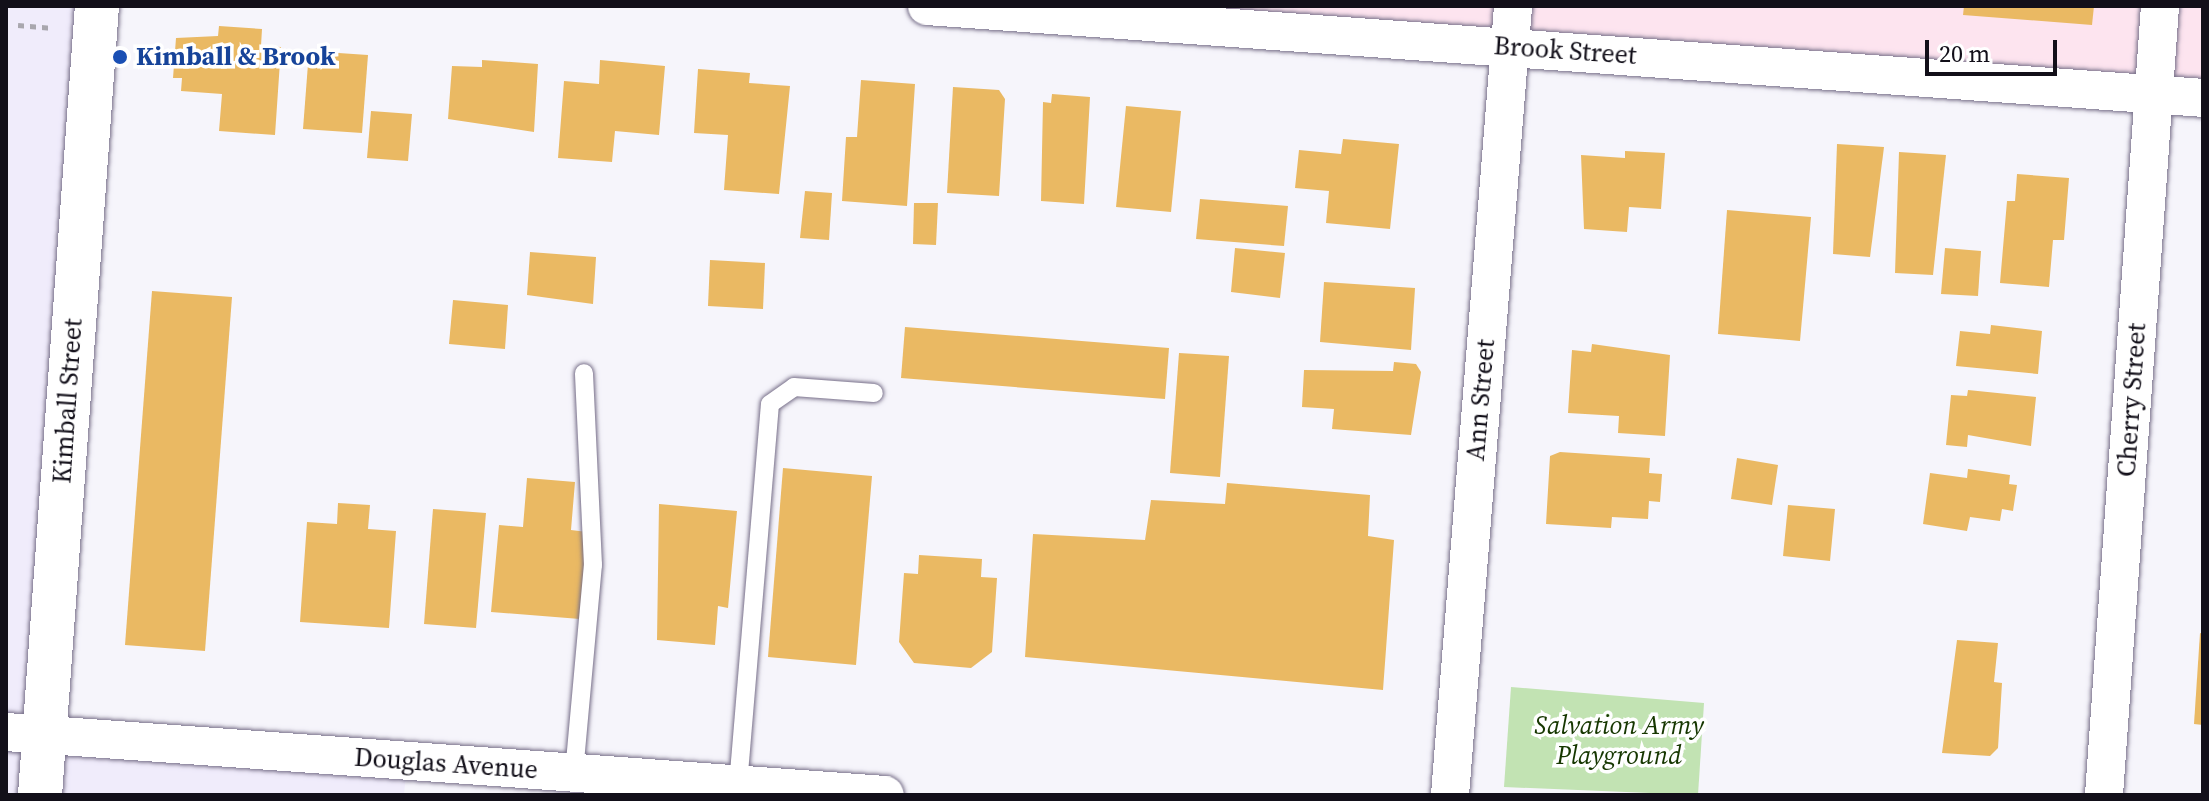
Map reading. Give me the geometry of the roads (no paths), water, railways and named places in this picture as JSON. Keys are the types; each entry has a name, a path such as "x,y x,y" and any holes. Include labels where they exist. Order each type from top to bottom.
{"main road":[{"name":"Kimball Street","path":"40,795 25,733 97,6"}],"street":[{"name":"Brook Street","path":"927,6 1222,16 1509,46 2203,98"},
{"name":"Ann Street","path":"1450,795 1513,6"},
{"name":"Cherry Street","path":"2104,795 2160,6"},
{"name":"Douglas Avenue","path":"25,733 820,793 885,795"}],"lane":[{"path":"574,773 593,565 584,373"},
{"path":"738,785 770,404 794,387 874,393"}],"place":[{"name":"Kimball & Brook","path":"120,57"}],"park label":[{"name":"Salvation Army Playground","path":"1619,741"}]}
